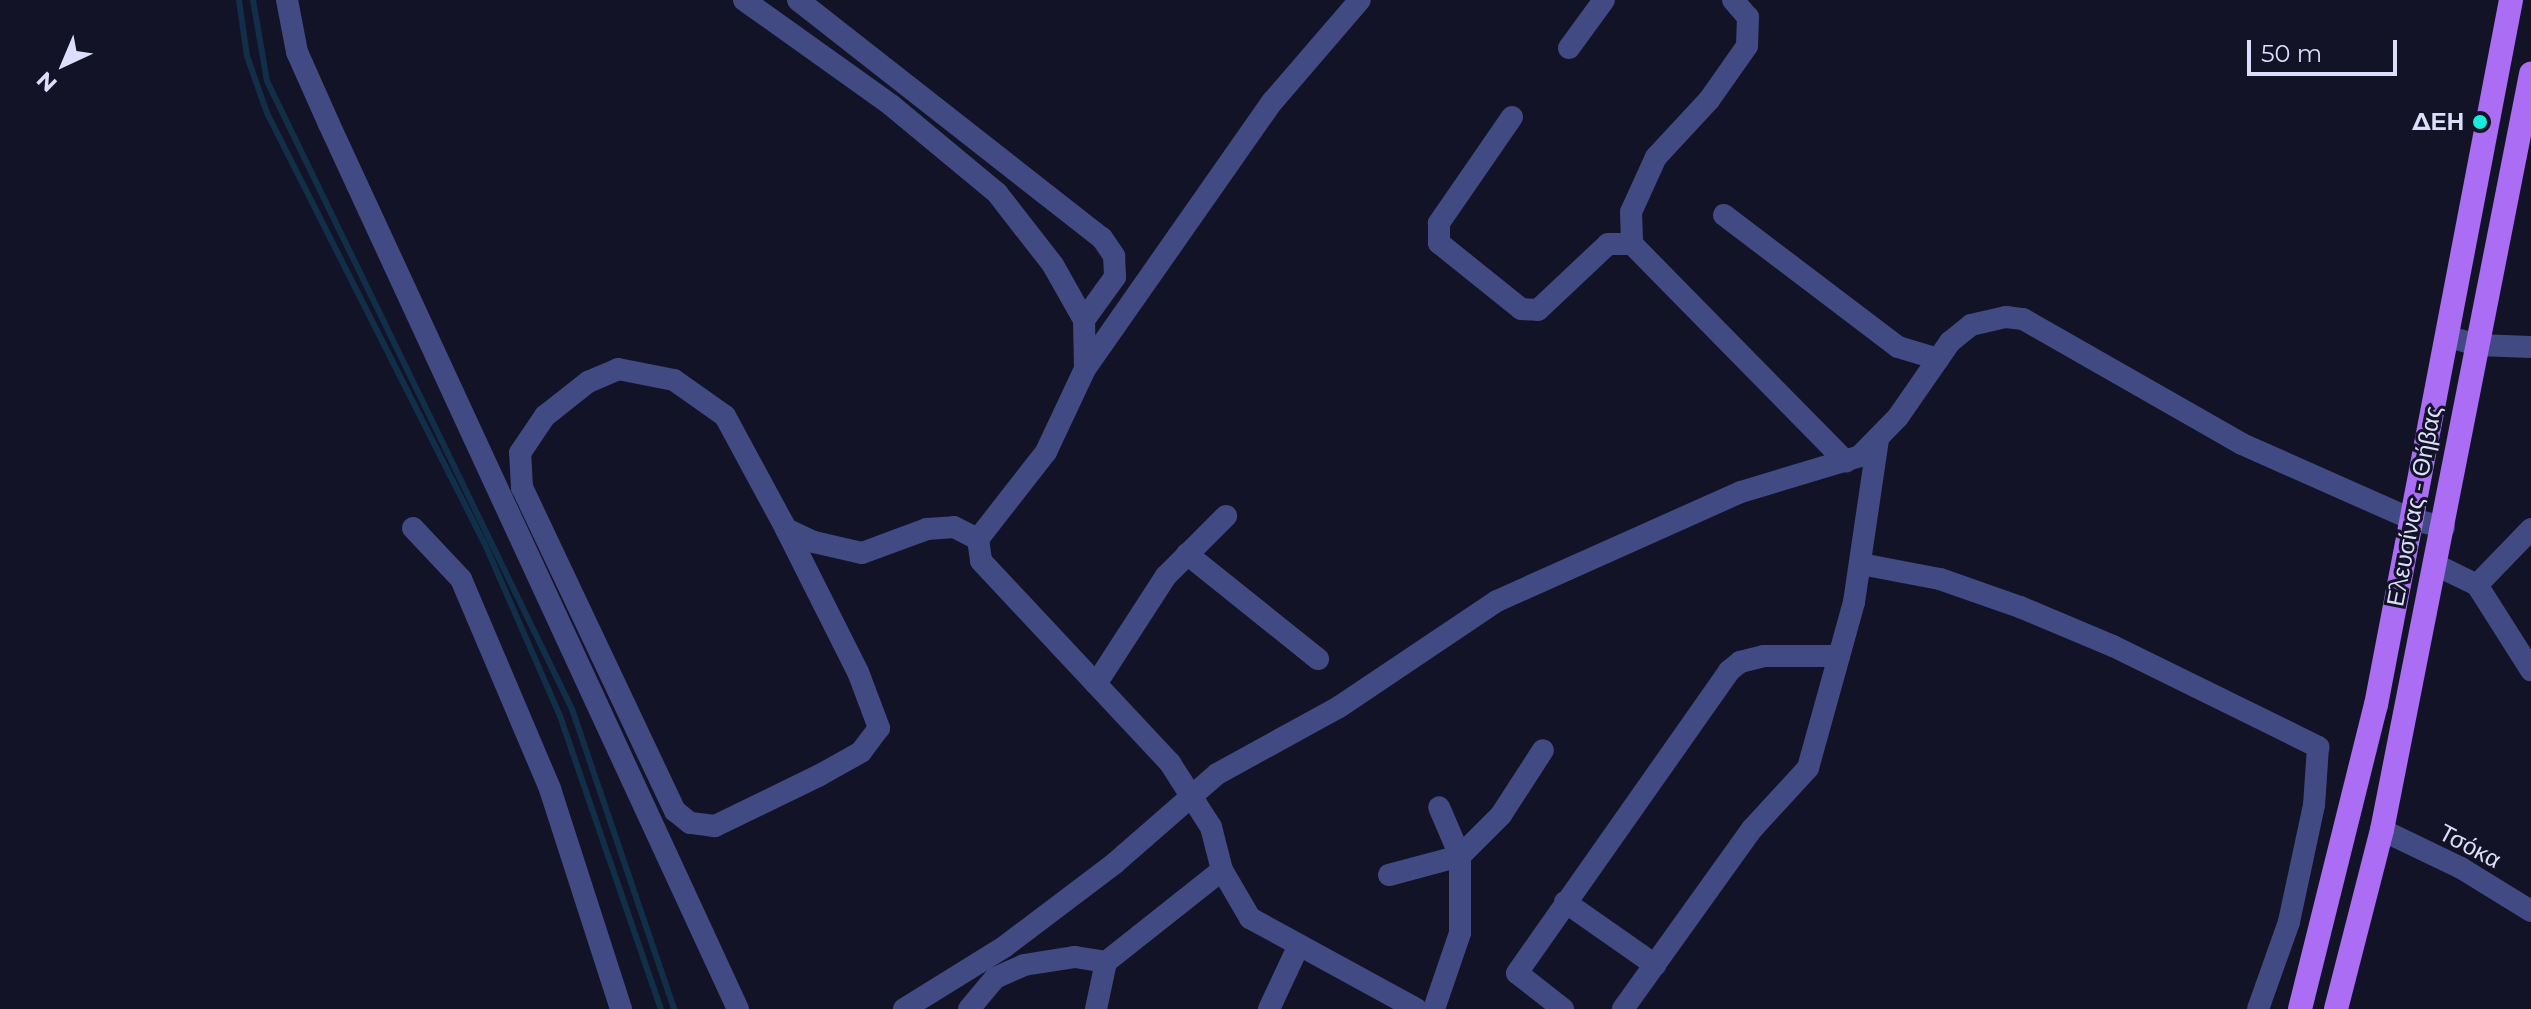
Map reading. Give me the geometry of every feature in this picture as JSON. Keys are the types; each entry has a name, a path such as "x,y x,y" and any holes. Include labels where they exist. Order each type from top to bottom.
{"main road":[{"name":"Ελευσίνας - Θήβας","path":"2300,1009 2351,817 2511,0"},
{"name":"Ελευσίνας - Θήβας","path":"2336,1009 2382,830 2531,74"}],"street":[{"path":"287,0 297,52 329,124 738,1009"},
{"path":"744,0 891,105 997,193 1053,265 1084,320 1085,369"},
{"path":"798,0 1102,238 1114,256 1115,277 1084,320"},
{"path":"1360,0 1273,101 1085,369 1046,452 978,539 981,561 1170,763 1187,795 1211,827 1222,870 1250,918 1416,1009"},
{"path":"1569,48 1604,0"},
{"path":"1733,0 1748,17 1747,46 1709,100 1656,157 1631,212 1632,244 1846,462"},
{"path":"1512,117 1439,223 1439,243 1521,309 1538,310 1608,244 1632,244"},
{"path":"1724,215 1898,347 1938,359"},
{"path":"904,1009 1004,947 1079,892 1187,795 1339,707 1497,601 1741,492 1846,462 1878,440 1938,359 1971,325 2006,317 2023,319 2242,444 2411,519 2444,527"},
{"path":"2446,336 2478,345 2531,347"},
{"path":"786,529 858,672 879,728 861,752 820,775 715,826 690,823 675,811 522,488 520,453 545,416 588,382 618,369 674,380 725,416 786,529 814,542 862,553 927,529 954,527 978,539"},
{"path":"1623,1009 1752,829 1808,768 1861,564 1878,440"},
{"path":"1096,684 1141,610 1187,554 1226,516"},
{"path":"413,528 461,579 550,789 621,1009"},
{"path":"2477,585 2531,529"},
{"path":"1187,554 1318,659"},
{"path":"1861,564 1940,579 2020,607 2113,646 2318,747 2314,805 2289,922 2258,1009"},
{"path":"2436,565 2477,585 2531,670"},
{"path":"1563,1009 1517,973 1729,671 1740,662 1764,656 1839,656"},
{"path":"1389,875 1460,856 1501,815 1543,750"},
{"path":"1434,1009 1460,933 1460,856 1439,807"},
{"name":"Τσόκα","path":"2382,830 2461,868 2531,911"},
{"path":"1096,1009 1106,962 1222,870"},
{"path":"1565,902 1655,965"},
{"path":"1269,1009 1298,947"},
{"path":"969,1009 995,978 1024,965 1075,957 1106,962"}],"waterway":[{"path":"239,0 247,56 267,113 484,542 560,716 661,1009"},
{"path":"253,0 267,81 572,709 674,1009"}],"place":[{"name":"ΔΕΗ","path":"2480,122"}]}
